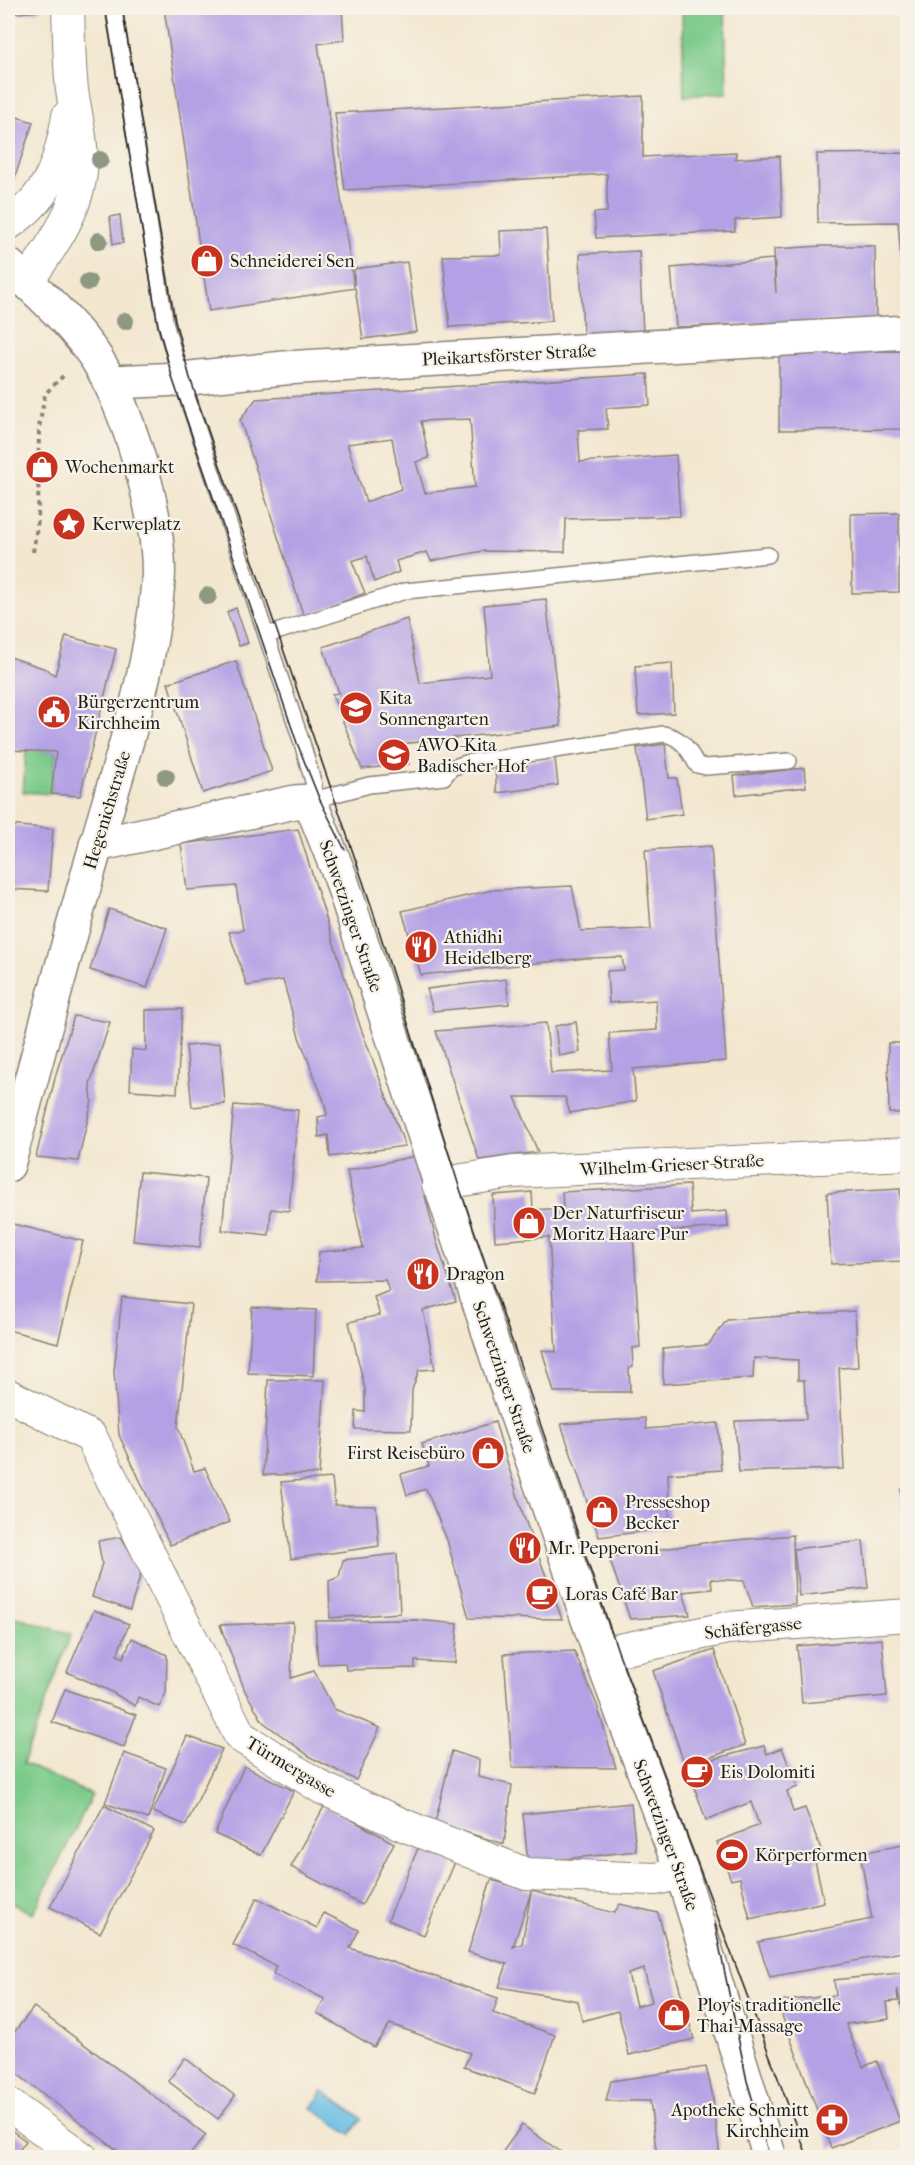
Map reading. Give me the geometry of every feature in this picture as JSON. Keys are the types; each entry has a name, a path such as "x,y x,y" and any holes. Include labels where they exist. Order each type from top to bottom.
{"street":[{"path":"17,273 54,243 74,201 81,173 82,154 72,88 68,8"},
{"path":"8,224 22,214 44,189 62,155 72,88"},
{"name":"Hegenichstraße","path":"8,1165 146,670 159,579 153,523 144,478 111,382 91,349 17,273"},
{"name":"Pleikartsförster Straße","path":"111,382 185,379 284,368 908,332"},
{"path":"96,844 295,802 310,801"},
{"name":"Schwetzinger Straße","path":"310,801 340,876 438,1184 600,1654 682,1872 770,2157"},
{"name":"Wilhelm-Grieser-Straße","path":"438,1184 513,1172 908,1154"},
{"name":"Türmergasse","path":"8,1395 91,1437 240,1736 322,1788 401,1824 526,1874 656,1879 682,1872"},
{"name":"Schäfergasse","path":"600,1654 727,1628 908,1615"},
{"path":"8,2104 82,2157"}],"lane":[{"path":"114,8 166,326 185,379 314,785 310,801 369,785 444,777 452,768 466,763 664,734 676,736 686,744 697,765 706,767 789,761"},
{"path":"267,635 405,591 768,555"}],"path":[{"path":"33,552 38,520 39,428 45,394 91,349"}],"green space":[{"path":"682,8 725,8 727,93 684,96"},
{"path":"26,750 56,752 51,794 23,792"},
{"path":"8,1615 71,1634 23,1763 92,1795 33,1914 8,1901"}],"water":[{"path":"323,2091 362,2118 350,2135 312,2108"}],"building":[{"path":"8,8 38,8 39,11 8,14"},
{"path":"164,8 342,8 344,40 318,44 354,287 354,269 407,262 417,332 363,339 355,288 209,311"},
{"path":"643,96 643,157 736,152 735,159 780,156 782,217 735,220 735,231 596,238 594,213 607,212 607,174 345,190 335,113"},
{"path":"8,114 33,122 13,183 8,181"},
{"path":"908,153 908,306 905,307 898,222 818,223 817,154"},
{"path":"120,215 123,243 113,244 110,217"},
{"path":"546,229 552,321 450,327 443,256 501,255 500,231"},
{"path":"875,246 876,320 676,327 671,268 773,259 776,293 774,249"},
{"path":"639,251 643,333 583,336 580,254"},
{"path":"907,351 908,429 779,430 779,352"},
{"path":"648,374 650,405 606,408 608,429 578,430 580,462 676,455 680,516 566,519 565,552 483,551 431,561 427,552 396,561 399,572 374,582 367,556 352,561 365,593 304,617 240,420 256,399","holes":["470,419 475,487 425,493 416,462 429,458 421,421","392,438 401,489 366,502 347,444"]},
{"path":"899,513 899,592 852,593 851,514"},
{"path":"546,599 561,726 402,744 409,764 362,769 332,694 339,693 323,647 407,619 420,683 490,675 484,605"},
{"path":"236,608 248,643 239,646 227,612"},
{"name":"Bürgerzentrum Kirchheim","path":"66,636 116,649 80,796 51,794 56,752 8,750 8,662 10,657 46,669 55,675"},
{"path":"236,661 272,771 203,793 168,683"},
{"path":"672,663 674,713 638,715 635,666"},
{"path":"665,744 669,778 677,778 682,814 646,819 637,748"},
{"path":"555,758 558,785 497,793 495,770 527,766 526,762"},
{"path":"804,768 806,787 736,795 734,776"},
{"path":"8,825 53,829 48,891 8,889"},
{"path":"298,829 360,1026 405,1146 330,1157 328,1135 319,1137 318,1117 327,1115 324,1101 299,1037 283,980 247,986 229,932 243,930 236,886 187,890 181,844"},
{"path":"711,846 726,1061 633,1069 636,1101 570,1113 565,1097 515,1097 538,1152 479,1160 436,1031 546,1023 551,1073 612,1070 609,1033 657,1030 656,1000 609,1003 607,971 624,970 622,957 587,958 421,975 402,911 492,890 572,886 581,931 651,929 645,850"},
{"path":"109,909 167,928 147,988 90,970"},
{"path":"506,979 509,1004 433,1011 427,989"},
{"path":"182,1009 177,1093 130,1090 132,1049 146,1051 146,1010"},
{"path":"74,1016 110,1022 90,1084 92,1101 78,1161 36,1157 56,1074"},
{"path":"576,1022 580,1052 559,1056 555,1026"},
{"path":"220,1043 225,1104 192,1107 186,1046"},
{"path":"888,1043 908,1043 908,1113 889,1113"},
{"path":"234,1105 298,1110 289,1211 271,1209 269,1235 222,1230"},
{"path":"415,1156 437,1243 456,1301 423,1310 435,1369 419,1370 412,1390 411,1430 355,1429 356,1411 365,1412 365,1389 349,1322 380,1315 374,1297 389,1291 385,1280 317,1281 319,1252 363,1248 347,1171"},
{"path":"140,1172 206,1178 200,1247 133,1241"},
{"path":"689,1185 691,1214 727,1211 728,1227 633,1233 640,1347 632,1348 633,1367 629,1368 630,1392 554,1392 542,1350 556,1352 549,1237 495,1241 493,1195 532,1192 533,1210 563,1208 562,1192"},
{"path":"900,1189 903,1261 831,1264 827,1193"},
{"path":"13,1224 83,1241 58,1343 8,1330 8,1247"},
{"path":"122,1297 191,1304 178,1427 194,1471 205,1468 230,1522 170,1545 119,1435 114,1371"},
{"path":"252,1307 316,1310 313,1376 248,1373"},
{"path":"855,1311 858,1367 839,1368 844,1469 739,1472 735,1421 806,1419 804,1380 798,1380 798,1360 754,1358 753,1378 663,1384 663,1349 708,1345 727,1320"},
{"path":"268,1380 325,1380 319,1474 263,1475"},
{"path":"645,1418 646,1429 718,1423 721,1470 668,1474 670,1528 599,1537 561,1424"},
{"path":"495,1422 524,1517 562,1619 469,1618 447,1540 426,1489 407,1495 401,1474 429,1466 422,1444"},
{"path":"332,1478 335,1505 376,1506 379,1546 291,1559 281,1482"},
{"path":"908,1488 908,1561 906,1561 901,1489"},
{"path":"793,1535 795,1604 753,1607 744,1581 711,1579 712,1589 683,1592 690,1615 630,1619 609,1557 703,1543"},
{"path":"121,1537 142,1570 130,1610 92,1597 102,1563 98,1541"},
{"path":"863,1541 868,1588 799,1596 794,1549"},
{"path":"397,1554 400,1613 330,1618 329,1581 339,1577 343,1560"},
{"path":"94,1610 129,1624 117,1655 123,1658 132,1638 167,1655 166,1693 159,1707 138,1697 135,1706 108,1690 67,1672"},
{"path":"416,1620 458,1624 455,1663 415,1661 415,1668 346,1670 345,1663 318,1664 315,1621"},
{"path":"293,1622 291,1678 314,1671 334,1709 380,1728 356,1780 312,1758 263,1722 245,1691 220,1625"},
{"path":"882,1639 887,1696 802,1703 797,1646"},
{"path":"714,1650 745,1745 685,1766 653,1671"},
{"path":"574,1651 597,1705 616,1768 512,1767 504,1654"},
{"path":"65,1689 136,1715 124,1747 52,1722"},
{"path":"187,1736 222,1749 186,1825 153,1812"},
{"path":"764,1746 767,1754 782,1748 798,1787 787,1791 793,1812 805,1808 824,1857 815,1861 824,1902 750,1919 740,1878 731,1880 717,1842 759,1825 751,1802 706,1820 687,1766"},
{"path":"452,1751 479,1760 478,1777 512,1785 504,1844 435,1823"},
{"path":"124,1753 166,1768 148,1819 105,1803"},
{"path":"244,1766 294,1791 261,1855 215,1834"},
{"path":"631,1803 636,1851 528,1863 523,1814"},
{"path":"104,1805 154,1831 100,1933 50,1907"},
{"path":"325,1805 394,1843 362,1905 291,1867"},
{"path":"908,1844 908,1951 770,1977 758,1942 872,1919 860,1853"},
{"path":"419,1846 455,1862 424,1935 388,1920"},
{"path":"491,1880 614,1913 620,1904 658,1913 694,2039 629,2055 618,2011 582,2021 578,2001 499,1987 507,1964 468,1952","holes":["531,1892 522,1944 513,1947","644,1969 652,2002 636,2006 628,1974"]},
{"path":"257,1898 317,1928 324,1913 359,1930 350,1948 498,1998 493,2013 555,2035 535,2093 464,2067 470,2053 390,2024 374,2047 317,2013 325,1999 273,1974 276,1966 233,1945"},
{"path":"908,1972 908,2031 897,1989 898,2001 887,2002 889,2019 846,2024 863,2067 877,2061 900,2121 831,2148 777,2002 836,1995 834,1980"},
{"path":"34,2007 206,2135 188,2157 126,2157 8,2067 8,2040"},
{"path":"185,2058 235,2096 218,2119 168,2081"},
{"path":"706,2067 712,2092 720,2157 657,2157 650,2101 606,2101 611,2081"},
{"path":"522,2125 568,2157 499,2157"},
{"path":"8,2128 26,2141 14,2157 8,2157"}],"tram line":[{"path":"105,8 158,325 173,380 297,743 319,798 345,850"},
{"path":"122,8 175,321 190,378 371,905 458,1183 618,1651 808,2158"},
{"path":"715,1925 747,2081 770,2158"}],"place":[{"name":"Schneiderei Sen","path":"207,261"},
{"name":"Wochenmarkt","path":"42,467"},
{"name":"Kerweplatz","path":"69,524"},
{"name":"Kita Sonnengarten","path":"356,708"},
{"name":"Bürgerzentrum Kirchheim","path":"54,712"},
{"name":"AWO-Kita Badischer Hof","path":"394,755"},
{"name":"Athidhi Heidelberg","path":"421,947"},
{"name":"Der Naturfriseur Moritz Haare Pur","path":"529,1223"},
{"name":"Dragon","path":"423,1274"},
{"name":"First Reisebüro","path":"488,1453"},
{"name":"Presseshop Becker","path":"602,1512"},
{"name":"Mr. Pepperoni","path":"525,1548"},
{"name":"Loras Café Bar","path":"542,1594"},
{"name":"Eis Dolomiti","path":"697,1772"},
{"name":"Körperformen","path":"732,1855"},
{"name":"Ploy‘s traditionelle Thai-Massage","path":"674,2015"},
{"name":"Apotheke Schmitt Kirchheim","path":"832,2120"}]}
